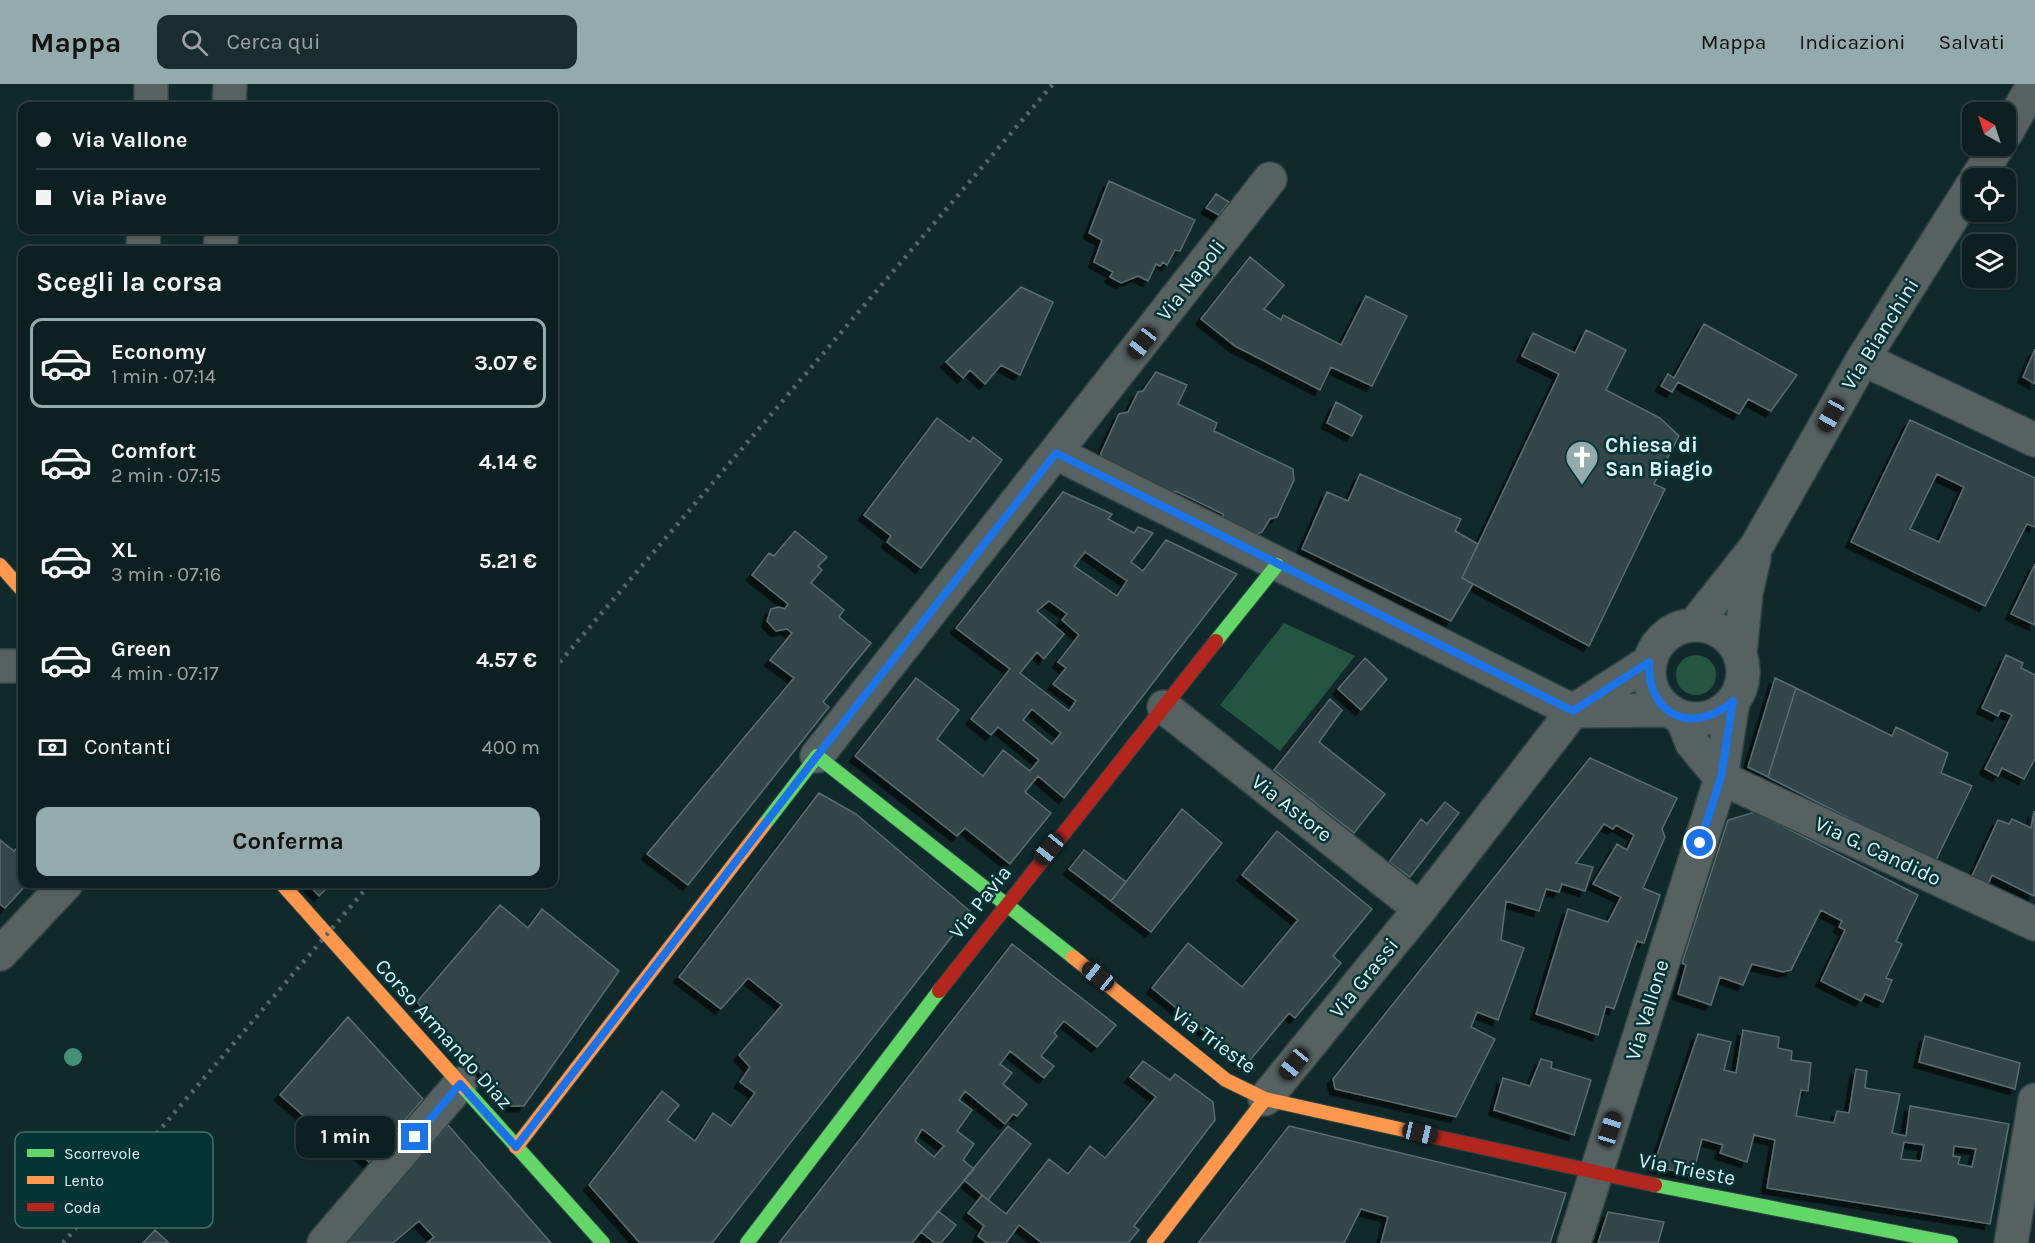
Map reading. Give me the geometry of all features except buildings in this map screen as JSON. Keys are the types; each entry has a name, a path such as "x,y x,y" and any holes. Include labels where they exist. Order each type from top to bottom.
{"street":[{"path":"151,84 151,102"},
{"path":"229,102 230,84"},
{"path":"2016,116 2034,84"},
{"name":"Via Napoli","path":"516,1147 817,756 1270,179"},
{"name":"Via Bianchini","path":"1756,547 1863,358 1962,202"},
{"path":"1863,358 2035,440"},
{"path":"1056,453 1573,711 1675,714 1701,719 1719,714 1733,701 1742,687 1744,670 1740,654 1730,638 1714,627 1695,624 1674,629 1658,643 1649,662 1649,680 1655,697 1675,714 1692,743 1721,777"},
{"path":"1695,624 1756,547"},
{"path":"1740,654 1746,593 1756,547"},
{"path":"0,565 18,585"},
{"name":"Via Pavia","path":"747,1243 1006,903 1277,565"},
{"name":"Via Grassi","path":"1154,1243 1265,1099 1420,909 1573,711 1649,662"},
{"path":"0,666 18,666"},
{"name":"Via Vallone","path":"1574,1243 1721,777 1733,701"},
{"name":"Via Astore","path":"1164,706 1420,909"},
{"name":"Via Trieste","path":"817,756 1006,903 1226,1080 1265,1099 1596,1173 1951,1243"},
{"name":"Via G. Candido","path":"1721,777 2035,924"},
{"path":"0,954 62,888"},
{"name":"Corso Armando Diaz","path":"286,888 603,1243"},
{"path":"324,1243 460,1084"},
{"path":"2010,1243 2035,1100"}],"green space":[{"path":"1284,623 1355,656 1280,751 1220,705"},
{"path":"1696,655 1710,661 1716,675 1710,689 1696,695 1682,689 1676,675 1682,661"}],"railway":[{"path":"558,664 1053,84"},
{"path":"158,1132 367,888"},
{"path":"63,1243 76,1228"}],"traffic: fast":[{"path":"1216,641 1277,565"},
{"path":"764,825 817,756 1073,957"},
{"path":"747,1243 939,991"},
{"path":"464,1088 603,1243"},
{"path":"1655,1185 1951,1243"}],"traffic: slow":[{"path":"0,565 18,585"},
{"path":"516,1147 764,825"},
{"path":"286,888 464,1088"},
{"path":"1073,957 1226,1080 1265,1099 1413,1132"},
{"path":"1154,1243 1265,1099"}],"traffic: jam":[{"path":"939,991 1216,641"},
{"path":"1413,1132 1655,1185"}],"place":[{"name":"Chiesa di San Biagio","path":"1582,486"}],"route":[{"path":"415,1137 460,1084 516,1147 817,756 1056,453 1573,711 1649,662 1649,680 1655,697 1667,710 1682,718 1701,719 1719,714 1733,701 1721,777 1700,843"}]}
